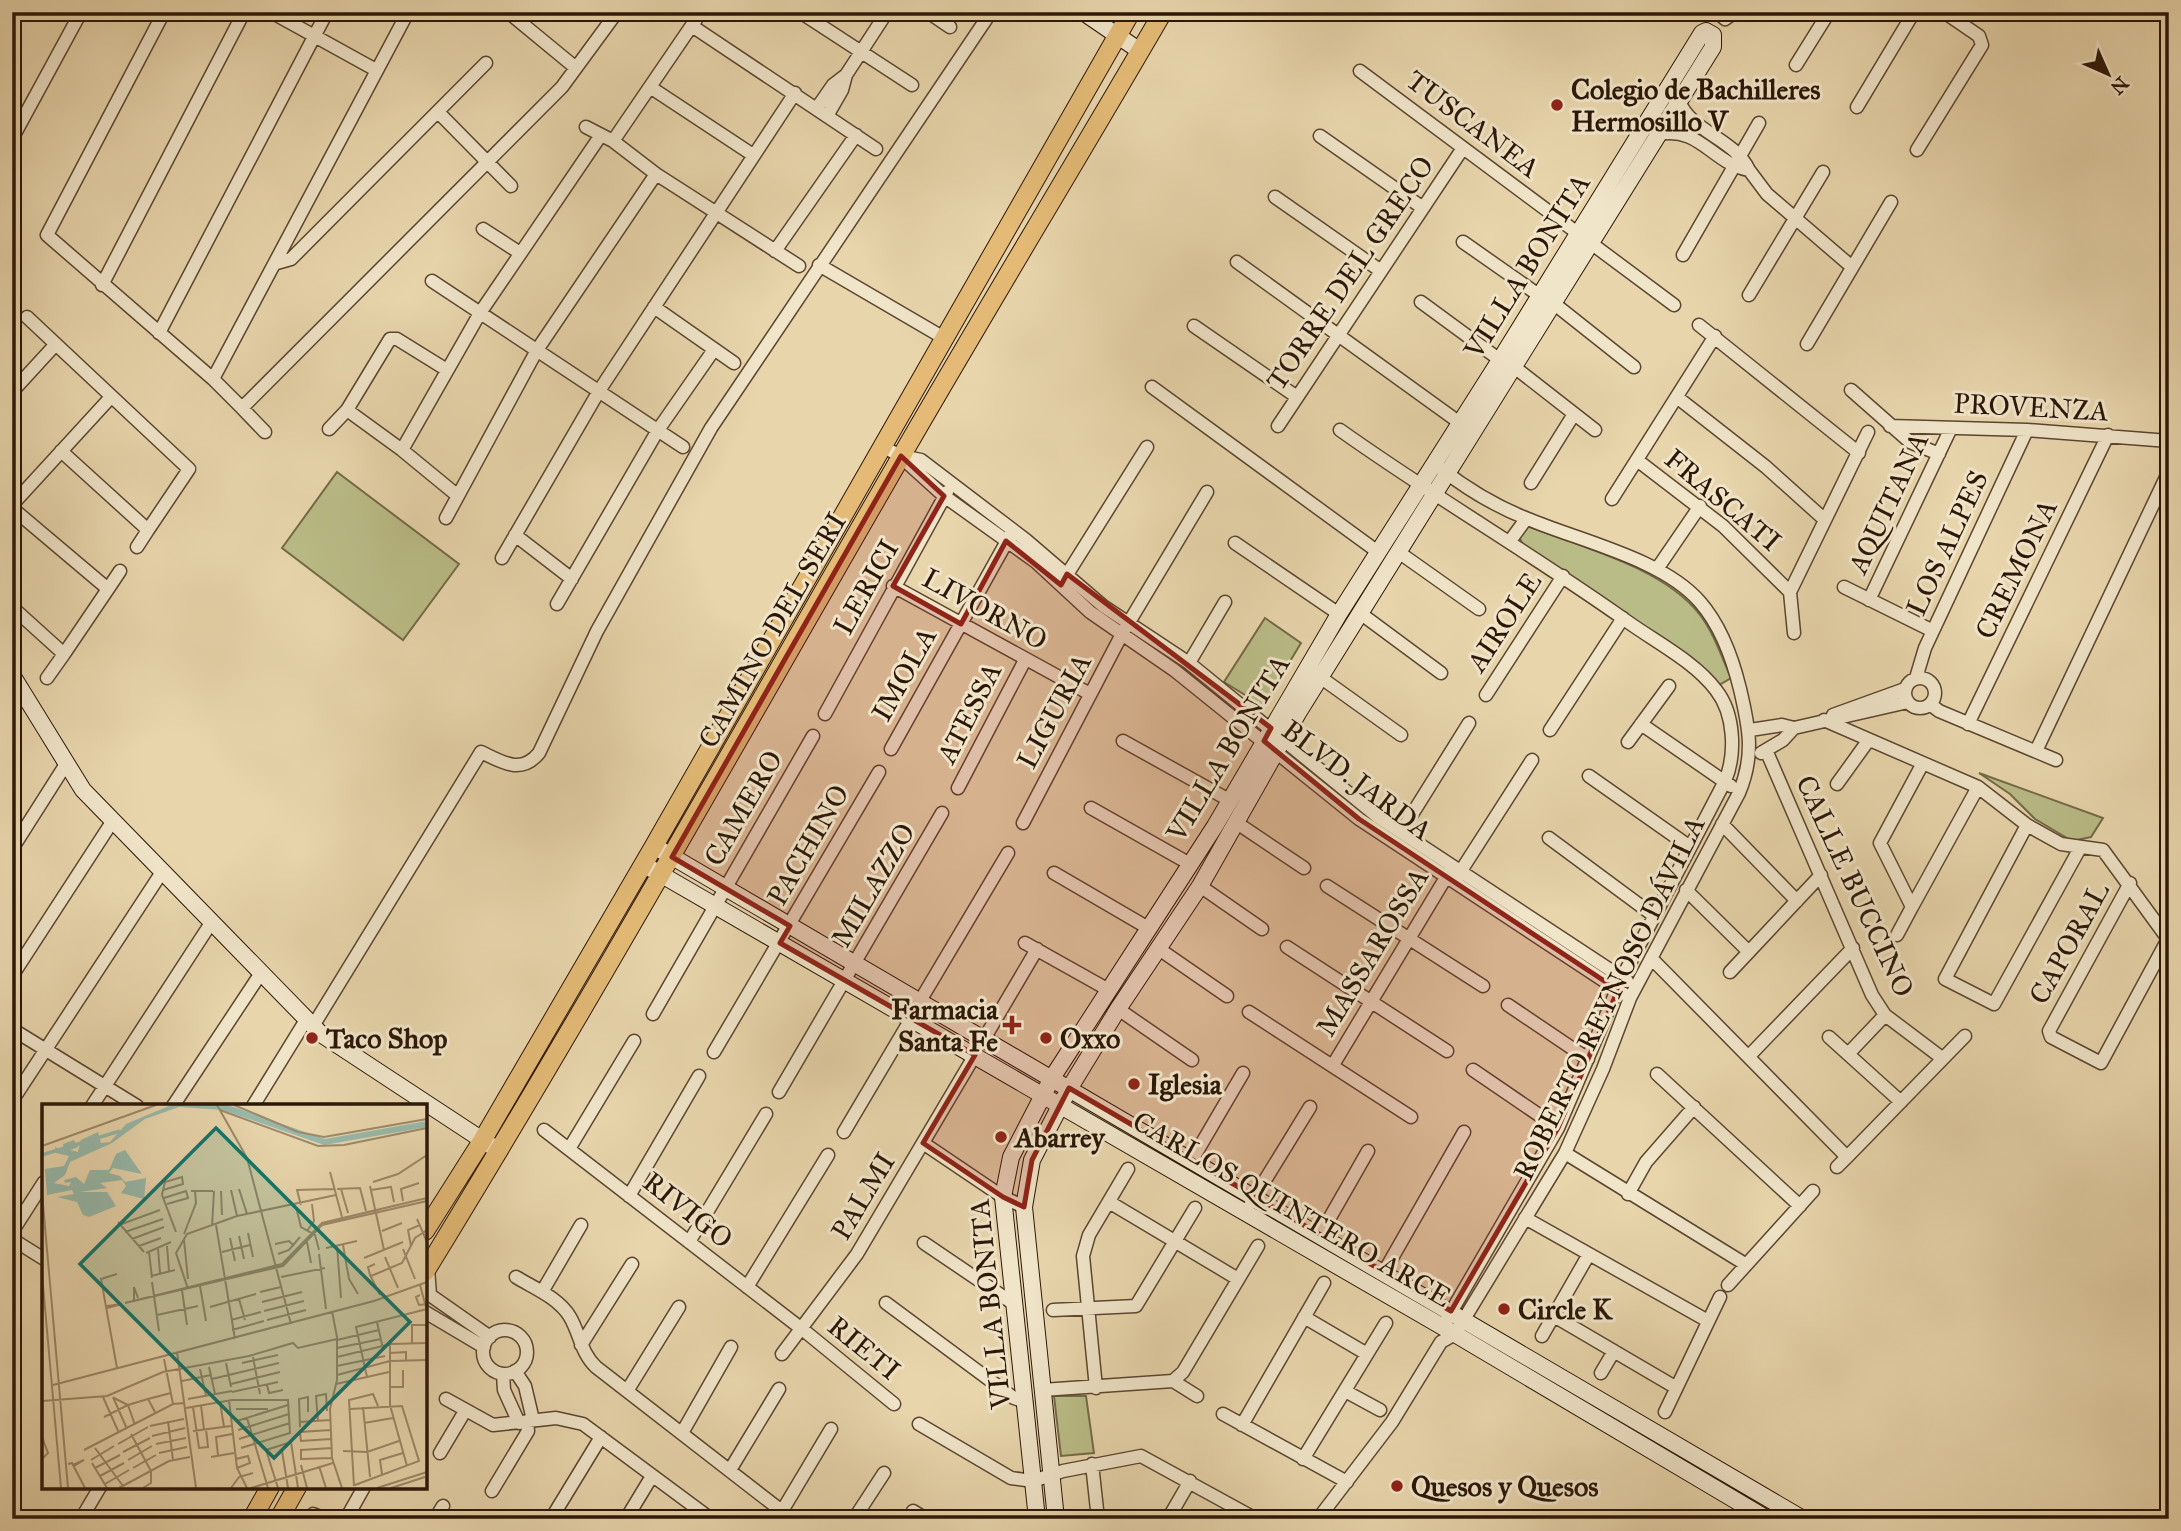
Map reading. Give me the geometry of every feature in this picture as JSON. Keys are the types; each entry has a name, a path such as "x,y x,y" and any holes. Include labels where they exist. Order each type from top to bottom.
{"main road":[{"name":"CAMINO DEL SERI","path":"427,1228 482,1141 654,846 1131,12"},
{"name":"CAMINO DEL SERI","path":"427,1268 672,857 901,456 1163,12"},
{"path":"809,578 818,605"},
{"path":"252,1519 269,1489"},
{"path":"279,1519 296,1489"}],"street":[{"path":"12,139 81,12"},
{"path":"164,12 47,235 213,379 265,432"},
{"path":"102,285 244,12"},
{"path":"271,12 376,70"},
{"path":"159,333 327,12"},
{"path":"213,379 408,12"},
{"path":"508,12 576,68"},
{"path":"402,450 480,313 520,253 607,138 650,87 701,12"},
{"path":"800,12 912,85"},
{"path":"822,112 833,85 845,75 887,12"},
{"path":"928,12 950,27"},
{"path":"254,1104 481,752 511,766 519,766 533,760 539,753 597,631 711,428 991,12"},
{"path":"1083,12 1140,51"},
{"path":"1717,12 1725,19 1734,14"},
{"path":"1796,65 1829,12"},
{"path":"1857,107 1914,12"},
{"path":"1917,150 1982,40 1944,12"},
{"path":"242,408 562,87 615,13"},
{"path":"692,26 876,149"},
{"name":"VILLA BONITA","path":"1037,1519 1003,1198 1011,1157 1042,1095 1107,989 1150,929 1229,800 1320,677 1360,613 1397,551 1427,489 1584,237 1702,33 1706,31 1715,40 1713,47 1660,134 1584,237"},
{"path":"277,263 291,259 486,63"},
{"name":"TUSCANEA","path":"1360,71 1674,305"},
{"path":"650,87 753,155"},
{"path":"502,558 599,391 794,93"},
{"path":"1679,101 1689,118 1741,154 1749,170 1768,194 1852,267"},
{"path":"438,112 511,186"},
{"path":"1683,255 1759,123"},
{"path":"586,127 607,138 656,174 799,266"},
{"path":"1696,140 1704,128"},
{"path":"1660,134 1682,132 1734,167 1749,170"},
{"path":"775,251 856,135"},
{"path":"1320,136 1423,208"},
{"path":"1716,153 1724,141"},
{"name":"TORRE DEL GRECO","path":"1278,426 1463,148"},
{"path":"1749,295 1823,172"},
{"path":"446,518 537,350 656,174"},
{"path":"1275,197 1381,271"},
{"path":"1807,344 1891,202"},
{"path":"483,229 520,253"},
{"path":"1463,242 1546,299 1634,367"},
{"path":"1237,262 1460,423"},
{"path":"819,265 944,338"},
{"path":"432,281 683,447"},
{"path":"1421,302 1595,430"},
{"path":"654,307 713,351 734,363"},
{"path":"27,317 188,469 137,547"},
{"path":"1699,325 1859,453"},
{"path":"1194,326 1297,397"},
{"name":"FRASCATI","path":"1715,336 1637,460 1700,506 1790,592"},
{"path":"329,429 347,410 390,339 397,339 447,370"},
{"path":"12,392 55,345"},
{"path":"557,604 658,430 713,351"},
{"name":"VILLA BONITA","path":"1440,468 1460,423 1507,363"},
{"path":"1152,387 1378,552"},
{"path":"1851,390 1910,442 1939,454"},
{"path":"108,589 12,506 111,397"},
{"path":"1678,398 1766,467 1825,520"},
{"path":"347,410 458,496"},
{"path":"1531,483 1574,414"},
{"name":"PROVENZA","path":"1890,426 2027,430 2169,441"},
{"name":"AQUITANA","path":"1869,600 1951,428"},
{"name":"ROBERTO REYNOSO DÁVILA","path":"1340,430 1563,576 1620,623 1693,668 1717,691 1726,712 1733,748 1690,847 1620,984 1558,1128 1458,1315"},
{"name":"LOS ALPES","path":"1916,678 1933,631 2027,430"},
{"name":"FRASCATI","path":"1794,634 1790,592 1868,432"},
{"name":"CREMONA","path":"1968,724 2108,435"},
{"name":"BLVD. JARDA","path":"881,446 901,456 1010,536 1103,606 1126,628 1362,805 1404,828 1454,873"},
{"path":"1064,579 1147,447"},
{"path":"61,451 148,530"},
{"path":"1612,499 1637,460"},
{"name":"ROBERTO REYNOSO DÁVILA","path":"1318,1519 1392,1422 1458,1315 1569,1156 1633,993 1739,793 1751,758 1750,730 1739,684 1709,613 1685,588 1657,569 1495,505 1440,468"},
{"path":"2036,751 2169,471"},
{"name":"VILLA BONITA","path":"1056,1519 1024,1207 1032,1160 1069,1088 1200,886 1237,823 1274,739 1339,614 1378,552 1427,489"},
{"name":"LERICI","path":"825,714 893,586 948,491"},
{"name":"LIGURIA","path":"1023,823 1126,628 1207,492"},
{"path":"1657,569 1700,506"},
{"path":"1510,541 1526,519"},
{"path":"515,535 572,579"},
{"name":"IMOLA","path":"891,749 1010,536"},
{"path":"1235,543 1339,614"},
{"path":"1397,551 1479,609"},
{"path":"47,678 120,571"},
{"name":"AIROLE","path":"1486,695 1563,576"},
{"name":"LIVORNO","path":"893,586 1090,694"},
{"path":"1844,587 1933,631"},
{"path":"1189,663 1225,602"},
{"path":"12,607 64,653"},
{"path":"1360,613 1441,673"},
{"path":"1550,730 1620,623"},
{"name":"BLVD. JARDA","path":"1126,628 1189,663 1359,819 1454,873 1633,993"},
{"name":"ATESSA","path":"958,788 1024,660"},
{"path":"12,675 83,790 112,822 309,1023 337,1047 425,1104"},
{"path":"1320,677 1401,735"},
{"path":"1751,758 1794,729 1824,720 1871,712 1907,696 1916,678 1927,679 1934,688 1930,704"},
{"path":"1717,691 1739,684"},
{"path":"1628,742 1669,686"},
{"path":"1907,696 1919,708 1930,704"},
{"path":"1930,704 1968,724 2056,760"},
{"path":"1824,720 1978,787 2026,825 2061,844 2104,850 2168,939"},
{"path":"1404,828 1469,723"},
{"path":"1641,724 1739,793"},
{"path":"1750,730 1782,725 1794,729"},
{"name":"CAMERO","path":"653,1014 813,736"},
{"path":"1123,741 1229,800"},
{"path":"1838,784 1868,741"},
{"name":"CALLE BUCCINO","path":"1766,750 1872,995 1885,1015 1942,1058"},
{"name":"MASSAROSSA","path":"1333,1065 1408,937 1532,760"},
{"path":"1912,907 1881,843 1923,763"},
{"path":"12,849 66,764"},
{"name":"PACHINO","path":"714,1052 879,772"},
{"path":"1589,776 1690,847"},
{"path":"1897,935 1978,787"},
{"path":"1091,808 1190,864"},
{"name":"MILAZZO","path":"779,1092 942,813"},
{"path":"12,975 112,822"},
{"path":"1237,823 1304,868"},
{"path":"1722,824 1797,901"},
{"path":"2026,825 1945,979 1994,1004 2080,848"},
{"path":"1549,838 1653,915"},
{"name":"CARLOS QUINTERO ARCE","path":"654,846 1803,1519"},
{"path":"920,1001 1008,853"},
{"name":"CARLOS QUINTERO ARCE","path":"643,864 1245,1212 1446,1334 1767,1519"},
{"path":"12,1101 162,873"},
{"path":"1054,873 1150,929"},
{"path":"1730,972 1821,875"},
{"name":"CAPORAL","path":"2130,883 2049,1031 2051,1037 2103,1063 2168,939"},
{"path":"1200,886 1262,929"},
{"path":"1326,886 1483,986"},
{"path":"1686,890 1749,953"},
{"path":"93,1104 211,923"},
{"path":"1025,943 1107,989"},
{"path":"1287,947 1373,1000 1447,1051"},
{"path":"1749,1056 1853,948"},
{"path":"984,1039 1037,949"},
{"path":"1159,949 1227,996"},
{"path":"1651,958 1847,1157"},
{"path":"174,1104 261,974"},
{"path":"1508,1005 1588,1059"},
{"path":"1118,1009 1192,1060"},
{"path":"1250,1012 1411,1117"},
{"path":"1848,1054 1885,1015"},
{"path":"844,1132 911,1019"},
{"path":"12,1028 134,1104"},
{"path":"1837,1167 1965,1036"},
{"path":"1829,1037 1901,1102"},
{"path":"569,1149 634,1041"},
{"name":"PALMI","path":"782,1354 803,1330 857,1254 975,1055"},
{"path":"1473,1070 1558,1128"},
{"path":"1192,1160 1243,1073"},
{"path":"1657,1074 1800,1206"},
{"path":"629,1196 699,1076"},
{"path":"427,1105 499,1151"},
{"path":"1245,1212 1310,1107"},
{"path":"1628,1194 1646,1163 1695,1107"},
{"path":"689,1242 766,1114"},
{"name":"RIVIGO","path":"544,1130 803,1330"},
{"path":"1384,1272 1464,1132"},
{"path":"923,1143 1003,1198 1024,1207"},
{"path":"1320,1235 1367,1151"},
{"path":"747,1287 828,1155"},
{"path":"1569,1156 1745,1264"},
{"path":"1096,1388 1083,1256 1085,1245 1128,1170"},
{"path":"12,1232 42,1185"},
{"path":"1728,1285 1813,1191"},
{"path":"1109,1202 1238,1279"},
{"path":"1053,1310 1136,1306 1195,1208"},
{"path":"1525,1218 1708,1321"},
{"path":"541,1292 581,1225"},
{"path":"12,1239 42,1258"},
{"path":"923,1243 1014,1304"},
{"path":"1173,1381 1183,1372 1258,1246"},
{"path":"1542,1336 1589,1254"},
{"path":"581,1345 632,1264"},
{"path":"427,1276 430,1295 487,1342"},
{"path":"516,1277 541,1292 569,1315 581,1345 596,1367 787,1515 831,1429"},
{"path":"1242,1425 1324,1283"},
{"path":"1665,1412 1720,1297"},
{"path":"886,1303 1014,1398 1026,1402"},
{"path":"628,1391 679,1307"},
{"path":"427,1313 487,1342"},
{"path":"1554,1316 1675,1387"},
{"path":"1304,1317 1367,1354"},
{"path":"1303,1459 1386,1323"},
{"path":"487,1342 507,1330 523,1339 526,1357 509,1372 504,1390 526,1421"},
{"name":"RIETI","path":"803,1330 894,1404"},
{"path":"487,1342 487,1364 509,1372 525,1386 528,1431 492,1492"},
{"path":"682,1433 731,1347"},
{"path":"1601,1373 1614,1351"},
{"path":"1042,1390 1173,1381 1197,1395"},
{"path":"730,1470 779,1389"},
{"path":"1345,1391 1380,1410"},
{"path":"446,1399 493,1425 571,1420 601,1437 707,1518"},
{"path":"440,1453 466,1411"},
{"path":"1223,1414 1347,1482"},
{"path":"919,1424 1011,1478 1033,1481 1093,1464 1141,1456 1255,1518"},
{"path":"1645,1447 1656,1431"},
{"path":"551,1519 601,1437"},
{"path":"1093,1464 1098,1519"},
{"path":"854,1519 884,1473"},
{"path":"626,1519 652,1476"},
{"path":"1168,1519 1190,1481"},
{"path":"81,1519 99,1489"},
{"path":"346,1519 363,1489"},
{"path":"435,1519 443,1506"},
{"path":"913,1511 926,1519"},
{"path":"313,1514 326,1519"}],"highlighted area":[{"path":"901,456 944,496 893,586 961,624 1006,541 1061,585 1067,574 1271,728 1264,741 1359,819 1618,990 1558,1128 1451,1311 1069,1088 1032,1160 1024,1207 1003,1197 923,1143 975,1055 780,943 790,926 672,857"}],"green space":[{"path":"337,472 459,564 403,640 282,548"},
{"path":"1524,525 1620,560 1643,571 1685,598 1705,622 1731,678 1719,685 1525,549 1519,537"},
{"path":"1265,618 1301,643 1263,706 1224,682"},
{"path":"1979,773 2103,818 2091,837 2072,841 2035,819 2010,794"},
{"path":"1054,1396 1086,1396 1094,1453 1061,1456"}],"place":[{"name":"Colegio de Bachilleres Hermosillo V","path":"1557,105"},
{"name":"Farmacia Santa Fe","path":"1012,1025"},
{"name":"Taco Shop","path":"312,1038"},
{"name":"Oxxo","path":"1046,1038"},
{"name":"Iglesia","path":"1134,1084"},
{"name":"Abarrey","path":"1001,1137"},
{"name":"Circle K","path":"1504,1309"},
{"name":"Quesos y Quesos","path":"1397,1486"}]}
